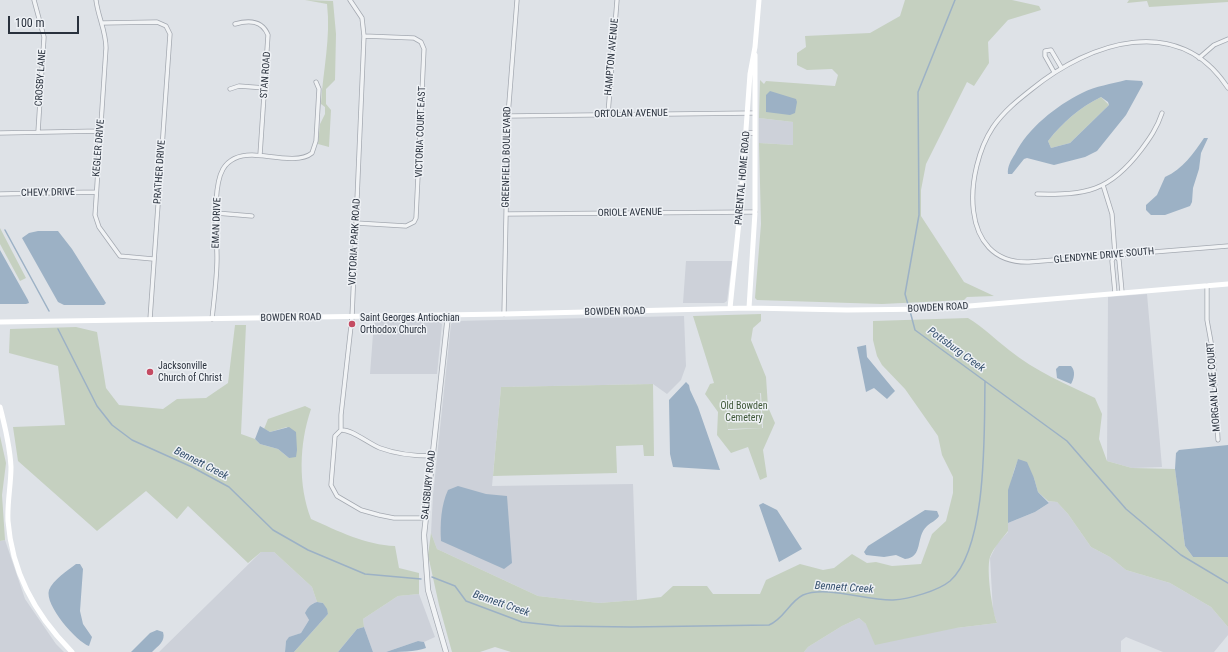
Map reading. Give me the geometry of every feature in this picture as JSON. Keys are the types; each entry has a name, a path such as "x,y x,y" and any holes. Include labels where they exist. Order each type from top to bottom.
{"main road":[{"name":"PARENTAL HOME ROAD","path":"730,308 740,212 750,74 755,47 759,0"},
{"name":"PARENTAL HOME ROAD","path":"749,308 755,212 755,47"},
{"name":"BOWDEN ROAD","path":"0,322 352,317 730,308 874,310 934,309 1228,284"},
{"path":"0,407 10,457 8,497 10,535 19,573 27,592 42,618 58,638 72,652"}],"street":[{"name":"CROSBY LANE","path":"34,0 44,37 38,132"},
{"name":"KEGLER DRIVE","path":"96,0 106,39 94,208 96,220 116,253 124,257 153,259"},
{"name":"VICTORIA PARK ROAD","path":"350,0 362,18 364,36 352,317 341,415 341,430 335,436 331,485 337,496 361,510 394,518 425,518"},
{"name":"GREENFIELD BOULEVARD","path":"504,314 508,116 518,0"},
{"name":"HAMPTON AVENUE","path":"608,114 617,0"},
{"name":"STAN ROAD","path":"235,24 252,21 259,23 266,30 269,40 260,155"},
{"name":"PRATHER DRIVE","path":"102,23 157,22 166,26 170,34 153,259 150,319"},
{"name":"VICTORIA COURT EAST","path":"356,223 406,226 414,222 416,218 423,81 424,50 421,42 414,38 364,36"},
{"path":"1199,58 1214,45 1228,39"},
{"path":"1061,67 1053,52 1051,50 1045,51 1045,56 1054,72 1096,50 1137,42 1156,42 1175,46 1199,58 1216,72 1228,88"},
{"name":"GLENDYNE DRIVE SOUTH","path":"1054,72 1005,112 988,136 981,151 975,176 975,223 985,244 1005,258 1021,262 1228,246"},
{"name":"EMAN DRIVE","path":"212,319 216,268 216,213 219,181 226,165 240,156 260,155 299,158 308,156 314,150 318,108 318,89 316,82"},
{"path":"230,89 239,86 265,88"},
{"name":"ORTOLAN AVENUE","path":"508,116 754,113"},
{"path":"1037,194 1074,194 1103,185 1119,174 1132,162 1152,135 1162,113"},
{"path":"0,133 100,131"},
{"path":"746,133 754,134"},
{"path":"1103,185 1112,214 1115,255 1112,261 1115,293"},
{"name":"CHEVY DRIVE","path":"0,194 95,192"},
{"name":"ORIOLE AVENUE","path":"506,214 755,212"},
{"path":"216,213 252,216"},
{"path":"1115,255 1119,260 1122,292"},
{"name":"MORGAN LAKE COURT","path":"1207,286 1207,320 1213,353 1218,440"},
{"name":"SALISBURY ROAD","path":"446,652 428,590 425,556 425,518 448,315"},
{"path":"341,430 350,431 364,441 386,450 415,455 432,456"}],"shaded area":[{"path":"759,118 793,122 793,145 759,143"},
{"path":"686,261 732,261 727,301 724,303 683,303"},
{"path":"1147,294 1162,467 1132,468 1107,461 1108,297"},
{"path":"684,316 686,366 681,380 667,394 653,384 501,387 492,486 633,484 637,600 599,603 538,596 437,549 431,533 433,495 451,324 454,321"},
{"path":"437,320 442,324 437,374 370,374 374,321"},
{"path":"1048,501 1057,502 1068,514 1091,547 1110,557 1126,570 1170,583 1211,607 1228,627 1228,635 1214,652 1163,652 1126,637 1121,641 1121,652 804,652 808,647 842,626 859,618 866,624 956,628 997,623 993,611 990,558 997,544 1008,532 1008,523 1035,512 1049,503"},
{"path":"5,540 25,599 56,644 64,652 0,652 0,541"},
{"path":"261,552 274,552 312,587 317,602 312,604 307,616 309,620 301,633 290,637 286,641 285,652 159,652"},
{"path":"419,594 435,637 424,642 418,641 386,652 373,652 364,627 363,619 398,596"}],"green space":[{"path":"305,0 333,1 336,34 335,80 326,89 326,104 331,110 329,147 318,144 320,124 325,114 325,107 321,104 328,29 327,4"},
{"path":"905,0 1012,0 1039,6 1041,10 1008,20 988,42 989,63 974,86 967,82 926,164 921,190 921,216 964,282 994,296 967,297 964,300 882,304 757,300 755,298 761,224 759,143 793,145 793,122 759,118 760,80 764,84 766,81 835,86 838,75 832,69 807,70 797,65 797,53 806,47 805,36 870,33 900,16"},
{"path":"1129,0 1228,0 1228,2 1149,7 1147,1 1127,3"},
{"path":"1101,97 1109,105 1070,143 1051,148 1048,141 1060,128 1072,116"},
{"path":"0,228 26,278 20,281 0,244"},
{"path":"761,314 761,321 753,328 751,340 766,377 768,407 775,423 763,450 767,477 760,480 748,447 731,453 717,435 718,412 705,394 710,384 714,383 693,316","holes":["761,393 763,428 728,430 726,395"]},
{"path":"968,318 984,329 1019,358 1051,377 1095,398 1102,414 1099,439 1107,461 1132,468 1175,469 1185,546 1193,557 1228,557 1228,627 1211,607 1170,583 1126,570 1110,557 1091,547 1068,514 1057,502 1048,501 1038,492 1034,478 1018,460 1010,486 1008,531 998,543 990,557 989,563 990,590 997,623 956,628 875,645 866,624 859,618 842,626 808,647 804,652 511,652 495,647 480,652 452,652 439,605 428,555 431,533 437,549 538,596 599,603 661,597 673,586 707,586 713,594 760,594 766,580 800,564 823,570 834,568 852,554 867,563 876,562 892,566 921,564 932,534 946,521 953,493 953,477 942,455 938,436 905,389 882,365 877,356 873,340 873,321"},
{"path":"235,325 246,325 241,434 255,439 260,444 278,449 289,458 287,427 270,432 264,429 268,419 305,406 311,409 302,450 302,478 311,519 342,533 363,540 395,546 399,568 419,573 419,594 398,596 363,619 364,627 357,629 338,652 294,652 328,614 323,603 317,602 312,587 274,552 261,552 248,563 188,506 177,519 146,491 97,531 18,461 13,427 65,425 58,366 9,353 10,329 76,327 97,332 106,388 119,405 163,409 177,399 206,398 228,383"},
{"path":"653,384 654,456 644,456 643,445 616,446 617,473 493,476 501,387"},
{"name":"Old Bowden Cemetery","path":"760,393 762,428 728,429 727,395"},
{"path":"0,436 6,463 2,495 5,540 0,541"}],"water":[{"path":"1126,80 1142,81 1143,84 1126,115 1097,151 1085,157 1054,165 1027,158 1024,159 1012,174 1008,174 1008,169 1012,159 1027,135 1053,111 1062,104 1082,93 1098,87","holes":["1101,97 1108,102 1109,105 1070,143 1051,148 1048,141 1072,116"]},
{"path":"770,91 796,99 797,102 795,113 790,115 766,112 766,95"},
{"path":"1204,138 1208,138 1201,153 1199,169 1193,188 1192,202 1190,206 1165,215 1151,215 1146,210 1146,205 1157,195 1165,177 1177,170 1192,155"},
{"path":"38,231 58,231 72,249 106,303 104,305 64,305 58,302 22,238 29,233"},
{"path":"0,250 28,300 29,303 0,304"},
{"path":"866,345 867,357 895,391 887,399 874,388 866,392 857,347"},
{"path":"1059,366 1071,366 1073,368 1074,375 1071,384 1057,378 1056,369"},
{"path":"686,382 689,385 698,407 720,470 673,467 670,454 669,400"},
{"path":"260,426 270,432 289,427 296,432 296,457 289,458 278,449 260,444 255,439"},
{"path":"1228,445 1228,557 1193,557 1185,546 1175,469 1176,453 1179,450"},
{"path":"1018,459 1027,462 1038,492 1049,503 1035,512 1008,523 1008,490"},
{"path":"458,486 486,494 507,496 512,563 504,569 441,541 444,502 448,490"},
{"path":"763,503 777,510 802,549 779,562 759,505"},
{"path":"925,510 937,511 939,516 923,530 915,555 905,559 896,555 884,557 866,555 864,552 868,546"},
{"path":"76,564 80,564 83,569 80,611 83,624 92,637 89,646 77,638 63,622 51,605 49,597 49,590 51,586"},
{"path":"317,602 323,603 328,614 294,652 285,652 286,641 289,637 301,633 309,620 305,613 307,609"},
{"path":"364,627 373,652 338,652 357,629"},
{"path":"157,630 163,632 164,635 161,643 152,652 131,652 150,633"},
{"path":"418,641 424,642 426,648 412,651 386,652"}],"waterway":[{"name":"Pottsburg Creek","path":"909,308 905,294 919,215 918,92 955,0"},
{"name":"Bennett Creek","path":"5,230 49,311"},
{"name":"Pottsburg Creek","path":"910,311 915,330 1067,441 1126,509 1181,555 1228,583"},
{"name":"Bennett Creek","path":"58,329 97,406 112,425 132,440 192,467 229,487 273,530 308,550 365,574 421,579"},
{"name":"Bennett Creek","path":"432,577 455,586 466,601 522,622 559,626 631,627 769,625 779,619 798,598 812,592 835,592 883,600 893,600 907,598 931,591 945,585 950,581 962,565 971,542 978,515 984,456 985,381"}],"place":[{"name":"Saint Georges Antiochian Orthodox Church","path":"352,324"},
{"name":"Jacksonville Church of Christ","path":"150,372"}]}
